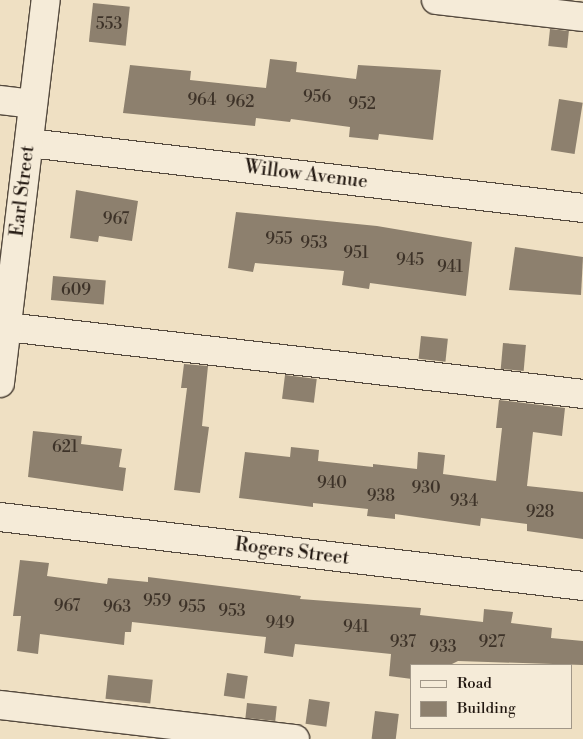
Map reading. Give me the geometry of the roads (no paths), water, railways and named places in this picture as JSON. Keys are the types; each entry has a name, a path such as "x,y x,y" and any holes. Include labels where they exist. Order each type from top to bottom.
{"street":[{"name":"Earl Street","path":"0,383 46,0"},
{"path":"436,0 583,17"},
{"path":"0,100 33,104"},
{"name":"Willow Avenue","path":"29,143 583,208"},
{"path":"7,327 583,394"},
{"name":"Rogers Street","path":"0,517 583,586"},
{"path":"0,704 295,739"}]}
